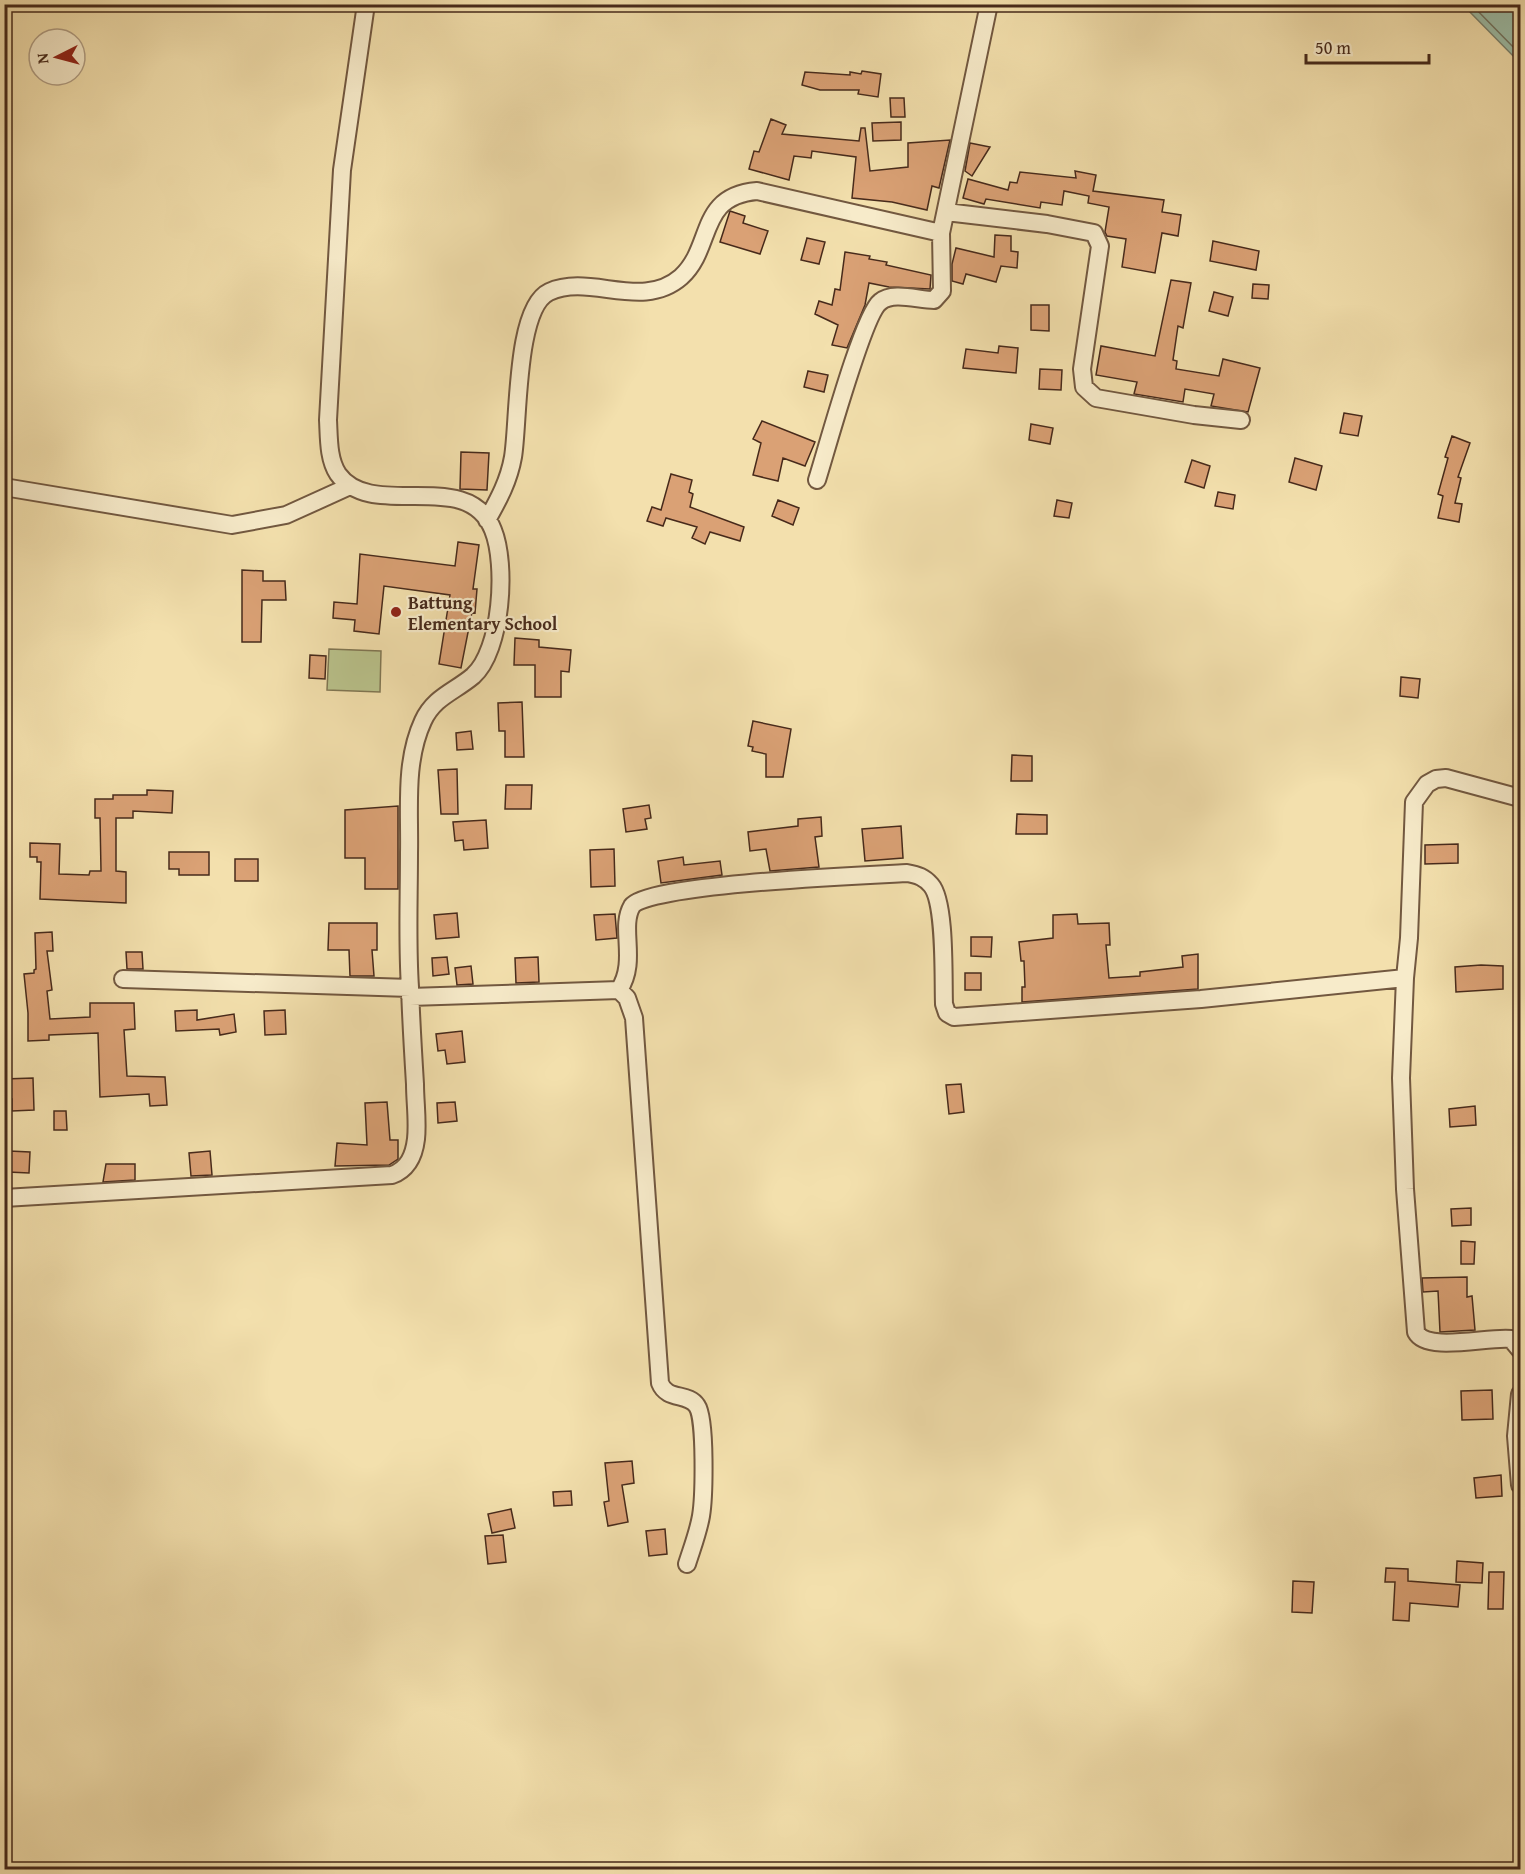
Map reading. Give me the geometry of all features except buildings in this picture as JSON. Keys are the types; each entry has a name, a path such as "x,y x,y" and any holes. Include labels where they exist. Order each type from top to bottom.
{"street":[{"path":"4,1198 392,1175 399,1173 413,1155 416,1140 410,992 410,773 416,739 432,704 474,675 486,658 494,632 500,594 499,552 493,529 482,512 469,502 447,498 366,493 350,486 338,473 331,454 328,420 342,170 366,4"},
{"path":"817,480 860,343 876,306 881,300 891,297 934,300 942,291 941,233 989,4"},
{"path":"487,520 507,481 513,455 529,315 546,293 559,288 639,292 669,286 683,276 722,203 745,192 757,191 941,233"},
{"path":"945,212 1047,224 1094,233 1100,246 1082,369 1084,387 1096,398 1194,415 1241,420"},
{"path":"4,487 232,525 286,515 350,486"},
{"path":"1521,798 1446,778 1436,779 1419,792 1412,819 1411,898 1405,978 1402,1089 1418,1337 1433,1343 1511,1339 1521,1350"},
{"path":"619,990 629,968 628,916 634,904 642,899 656,894 713,887 908,873 920,875 933,886 939,902 945,1004 947,1013 954,1017 1201,999 1405,978"},
{"path":"123,980 410,992 619,990 627,998 634,1018 660,1383 666,1393 692,1400 696,1404 702,1426 701,1513 687,1564"},
{"path":"1521,1394 1516,1436 1521,1485"}],"green space":[{"path":"329,649 381,651 380,692 327,690"}],"water":[{"path":"1463,5 1520,5 1520,63"}],"place":[{"name":"Battung Elementary School","path":"396,612"}]}
